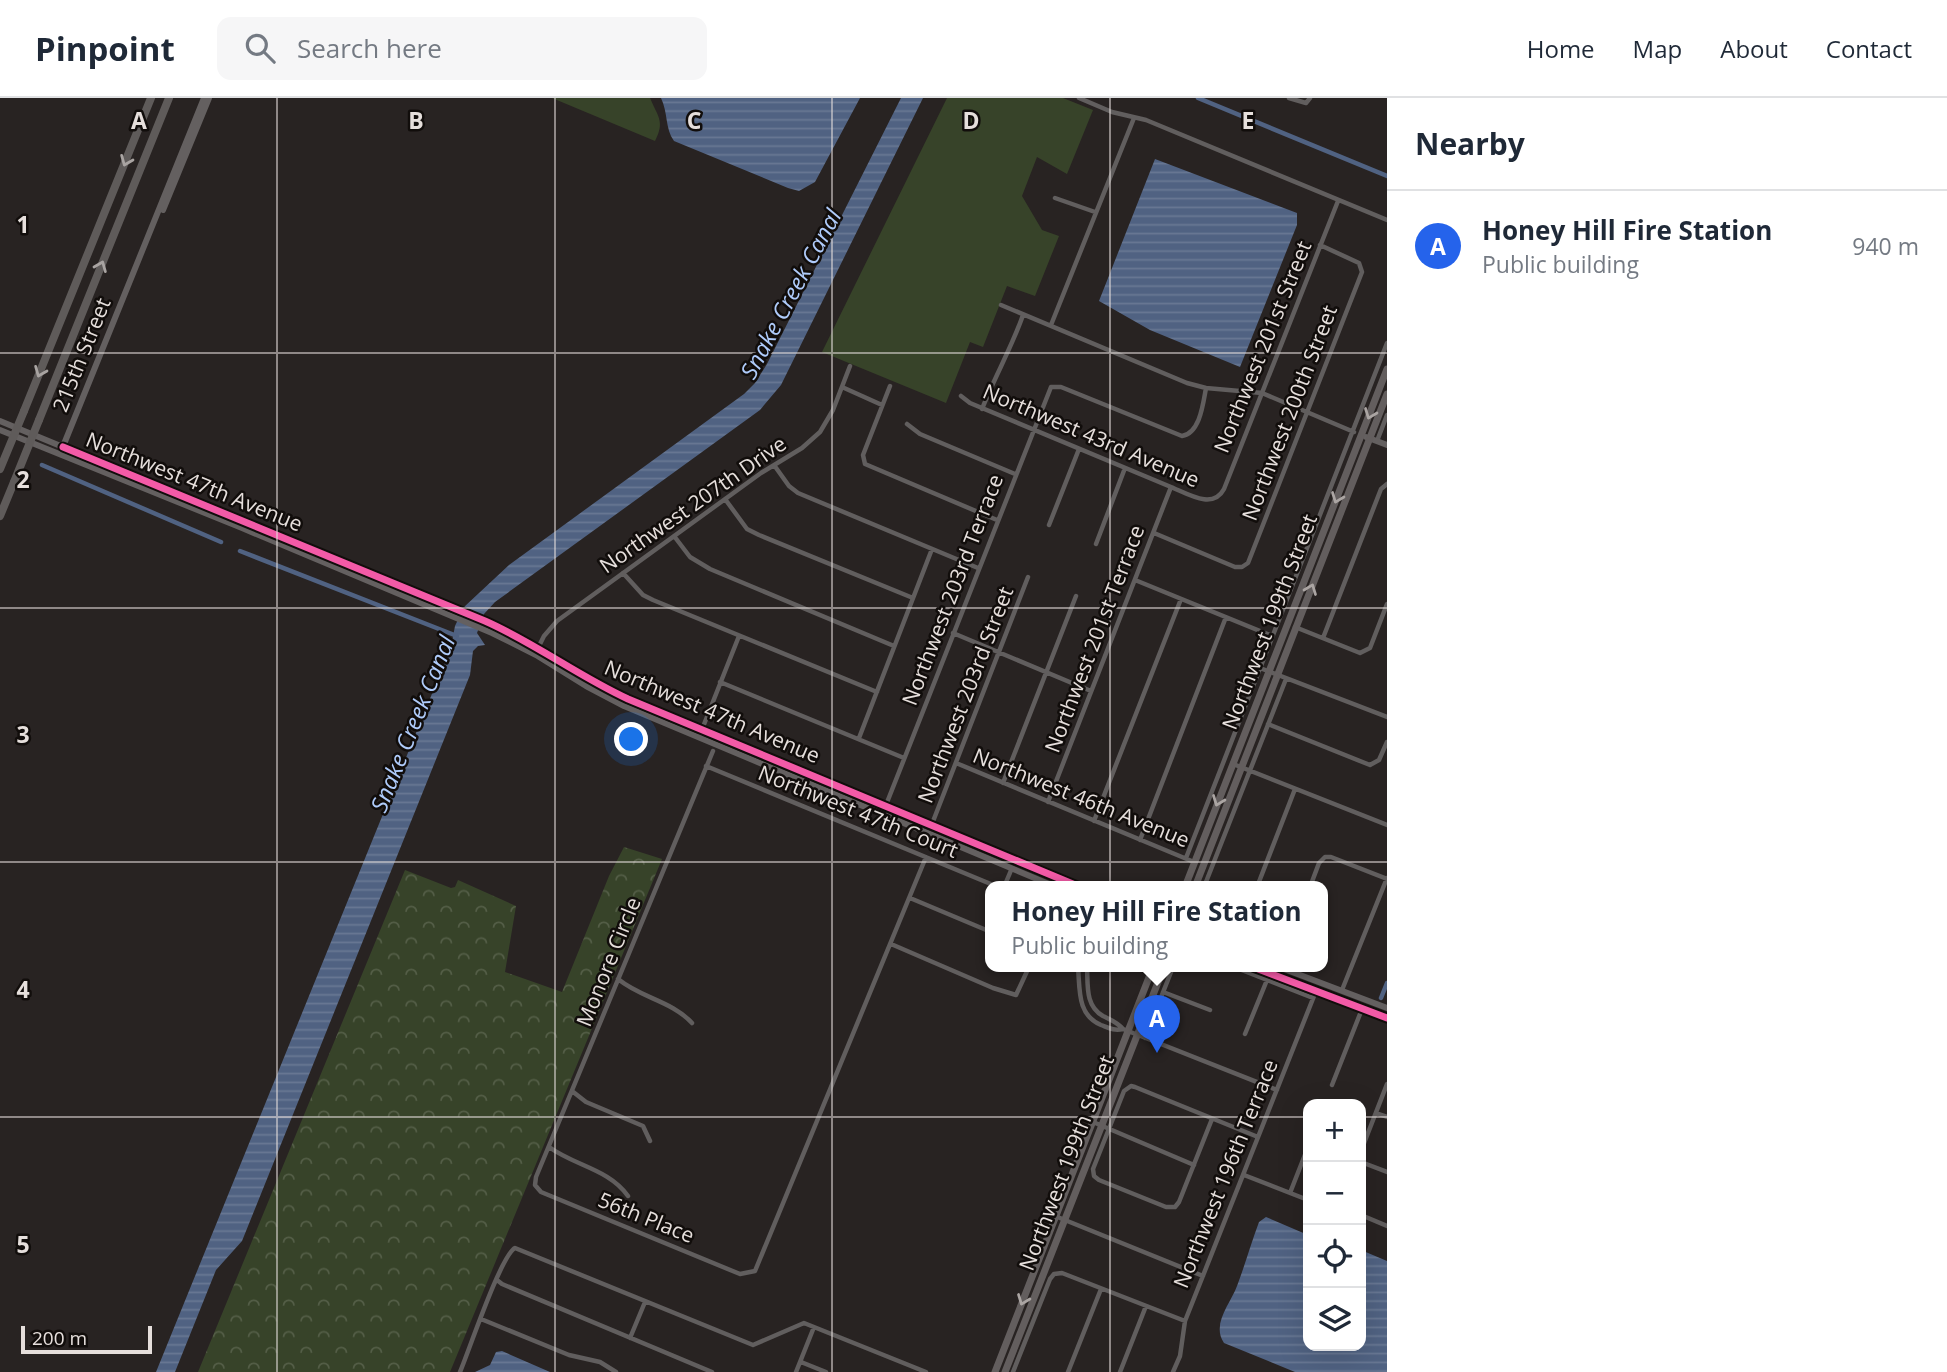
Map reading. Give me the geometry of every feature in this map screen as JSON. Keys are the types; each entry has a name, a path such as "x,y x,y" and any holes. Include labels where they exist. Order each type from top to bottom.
{"highway":[{"path":"0,469 151,98"},
{"path":"0,516 169,98"}],"main road":[{"name":"215th Street","path":"62,451 207,98"},
{"name":"Northwest 199th Street","path":"1198,881 1245,769 1291,626 1387,369"},
{"name":"Northwest 199th Street","path":"1187,881 1269,672 1373,440 1387,394"},
{"path":"0,421 62,451"},
{"path":"0,430 62,451"},
{"path":"1362,435 1387,445"},
{"name":"Northwest 47th Avenue","path":"62,451 483,625 610,691 1066,881"},
{"name":"Northwest 47th Avenue","path":"537,651 604,696 1043,881"},
{"path":"869,808 886,804"},
{"path":"932,824 936,835"},
{"path":"1037,878 1052,875"},
{"name":"Northwest 199th Street","path":"995,1372 1093,1122 1125,1030 1151,972"},
{"name":"Northwest 199th Street","path":"1005,1372 1025,1332 1064,1220 1105,1128 1136,1035 1162,972"},
{"path":"1267,972 1387,1018"},
{"path":"1293,972 1387,1008"},
{"path":"1316,990 1320,986 1328,985"}],"street":[{"path":"1079,98 1146,120 1387,220"},
{"path":"1289,98 1308,100"},
{"path":"1051,325 1134,118"},
{"path":"1055,198 1095,212"},
{"name":"Northwest 201st Street","path":"1212,500 1224,489 1338,201"},
{"name":"Northwest 200th Street","path":"1153,533 1235,567 1248,563 1362,272 1359,263 1320,245"},
{"path":"1001,305 1187,383 1206,388 1262,393 1362,435"},
{"path":"982,409 1023,315"},
{"path":"1186,859 1387,343"},
{"name":"Northwest 207th Drive","path":"537,651 557,621 725,499 802,448 820,432 833,410 850,366"},
{"path":"890,386 863,455 865,464 997,520"},
{"path":"842,387 882,404"},
{"name":"Northwest 203rd Terrace","path":"886,804 1051,387 1061,387 1182,436 1194,430 1206,388"},
{"name":"Northwest 43rd Avenue","path":"961,396 982,409 1201,499 1212,500"},
{"path":"1373,440 1387,415"},
{"path":"906,424 920,434 1016,474"},
{"path":"1049,525 1079,449"},
{"path":"774,465 789,486 798,493 978,568"},
{"path":"1096,544 1125,468"},
{"path":"1323,638 1381,489 1387,484"},
{"name":"Northwest 201st Terrace","path":"1048,802 1171,487"},
{"path":"725,499 747,529 760,536 913,598"},
{"path":"674,536 690,557 710,569 894,646"},
{"path":"859,738 932,549"},
{"path":"623,573 643,595 877,692"},
{"name":"Northwest 203rd Street","path":"932,824 1028,577"},
{"path":"1135,580 1272,636"},
{"path":"1003,783 1076,596"},
{"path":"1094,821 1181,599"},
{"path":"1291,626 1360,653 1365,652 1370,648 1387,604"},
{"path":"1140,840 1226,617"},
{"path":"953,634 1091,691"},
{"path":"699,737 739,636"},
{"path":"1260,668 1387,717"},
{"path":"1206,881 1245,769 1268,724 1286,679"},
{"path":"720,682 904,758"},
{"path":"1268,724 1370,765 1380,760 1387,742"},
{"name":"Monore Circle","path":"535,1185 536,1177 713,751"},
{"name":"Northwest 46th Avenue","path":"956,763 1194,862"},
{"path":"1233,764 1387,825"},
{"name":"Northwest 47th Court","path":"706,766 985,882"},
{"path":"1258,881 1295,789"},
{"path":"926,857 891,944 993,988 1016,995 1027,972"},
{"path":"1312,881 1320,863 1331,857 1387,878 1342,990"},
{"path":"1007,881 1013,868"},
{"path":"910,898 985,929"},
{"name":"56th Place","path":"535,1185 541,1192 740,1274 755,1271 891,944"},
{"path":"1078,972 1084,1014 1111,1029 1125,1030"},
{"path":"1087,972 1089,998 1098,1013 1115,1021 1125,1030 1277,1090"},
{"path":"1145,1038 1171,972"},
{"path":"1246,972 1313,998"},
{"path":"618,979 635,992 678,1010 692,1023"},
{"path":"1245,1034 1266,980"},
{"name":"Northwest 196th Terrace","path":"1173,1372 1180,1356 1185,1321 1316,990"},
{"path":"1163,992 1210,1010"},
{"path":"1332,1085 1362,1008"},
{"path":"1093,1021 1098,1013"},
{"path":"1366,1138 1387,1084"},
{"path":"1212,1118 1179,1202 1174,1207 1166,1207 1099,1181 1094,1176 1093,1169 1105,1128 1124,1091 1131,1086 1212,1118 1258,1137"},
{"path":"572,1091 586,1102 643,1126 650,1141"},
{"path":"1376,1113 1387,1117"},
{"path":"1093,1122 1194,1165"},
{"path":"549,1147 563,1157 609,1177 620,1185 628,1196"},
{"path":"1290,1193 1303,1160"},
{"path":"1363,1162 1387,1172"},
{"path":"1244,1175 1303,1198"},
{"path":"1055,1216 1203,1276"},
{"path":"1366,1217 1387,1226"},
{"path":"460,1372 487,1299 513,1249 522,1250 753,1345 804,1323 926,1372"},
{"path":"1013,1372 1025,1332 1054,1274 1062,1273 1185,1321"},
{"path":"497,1280 712,1372"},
{"path":"1068,1372 1101,1289"},
{"path":"630,1338 645,1302"},
{"path":"1120,1372 1146,1306"},
{"path":"481,1319 569,1355 600,1362 616,1372"},
{"path":"796,1372 814,1326"},
{"path":"1012,1327 1025,1332"},
{"path":"800,1362 826,1372"}],"green space":[{"path":"552,98 650,98 659,119 660,129 655,141"},
{"path":"947,98 1063,98 1093,110 1067,174 1037,157 1022,196 1042,230 1059,236 1035,296 1007,286 983,347 970,342 946,403 822,352"},
{"path":"624,847 662,859 450,1372 198,1372 405,870 451,888 455,887 458,880 516,906 505,972 562,992 609,876"}],"water":[{"path":"661,98 860,98 815,182 799,191 674,141"},
{"name":"Snake Creek Canal","path":"901,98 923,98 781,385 760,410 495,602 484,614 477,633 485,645 478,646 473,651 470,675 242,1241 216,1270 175,1372 156,1372 451,647 455,626 464,607 509,565 744,394 755,383"},
{"path":"1155,159 1297,213 1297,225 1240,367 1150,330 1099,301"},
{"path":"1266,1217 1303,1233 1303,1351 1366,1351 1366,1252 1387,1261 1387,1372 1295,1372 1224,1343 1220,1328 1223,1314 1237,1286 1259,1222"},
{"path":"502,1351 550,1372 475,1372 490,1365 496,1352"}],"waterway":[{"path":"1198,98 1387,176"},
{"path":"42,465 221,542"},
{"path":"240,551 457,636"},
{"path":"1381,998 1387,983"}],"cycle path":[{"path":"63,447 485,621 628,699 1066,881"},
{"path":"1266,972 1387,1018"}],"place":[{"name":"Honey Hill Fire Station","path":"1157,1053"}]}
